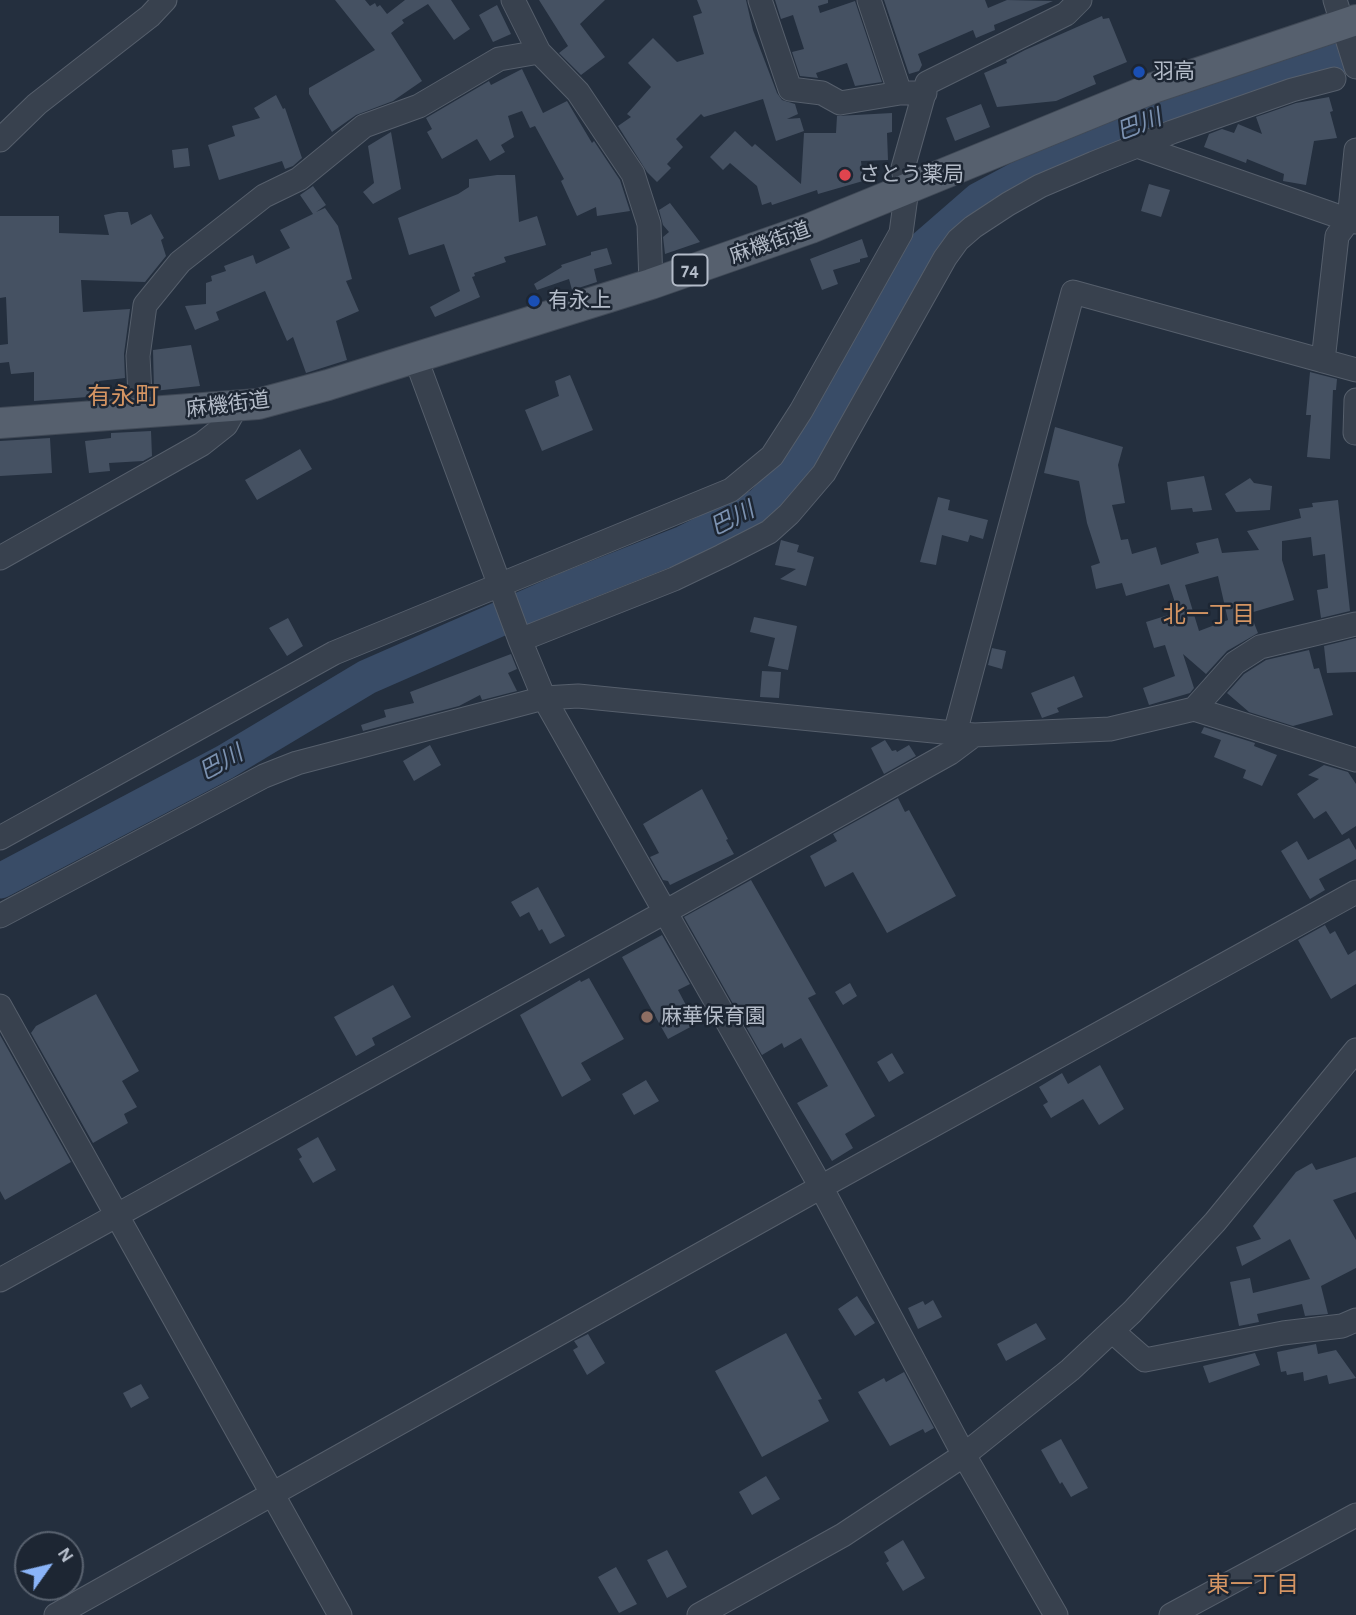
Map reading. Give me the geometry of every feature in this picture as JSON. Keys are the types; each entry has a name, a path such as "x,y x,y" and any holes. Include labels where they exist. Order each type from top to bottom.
{"main road":[{"name":"麻機街道","path":"0,423 258,404 416,359 651,284 811,228 1153,88 1345,15"}],"street":[{"path":"0,140 37,104 150,16 165,0"},
{"path":"513,0 539,52 578,92 633,174 649,224 651,284"},
{"path":"760,0 790,89 822,93 840,103 900,93 925,93"},
{"path":"869,0 900,93"},
{"path":"0,838 334,653 731,490 772,456 801,411 901,233 907,189 903,168 927,83 1066,14 1080,0"},
{"path":"1345,15 1356,67"},
{"path":"141,414 138,356 145,305 180,262 264,196 299,179 364,126 419,106 499,60 539,52"},
{"path":"520,640 674,579 747,545 769,532 789,514 824,473 945,258 958,240 973,227 1040,186 1137,146 1292,90 1334,79"},
{"path":"1137,146 1353,221"},
{"path":"1323,361 1337,236 1353,221 1356,150"},
{"path":"0,1280 950,752 965,734 1073,292 1356,370"},
{"path":"416,359 544,698 821,1187 964,1455 1056,1615"},
{"path":"1355,433 1356,400"},
{"path":"0,558 202,444 226,425 236,407"},
{"path":"1194,709 1236,663 1260,647 1356,624"},
{"path":"0,916 264,776 297,763 544,698 578,696 965,734 1110,730 1194,709 1356,760"},
{"path":"56,1615 821,1187 1356,892"},
{"path":"0,1006 340,1615"},
{"path":"699,1615 843,1535 964,1455 1070,1370 1163,1280 1215,1222 1356,1050"},
{"path":"1112,1331 1145,1360 1283,1333 1342,1326 1356,1320"},
{"path":"1171,1615 1356,1515"}],"building":[{"path":"335,0 365,0 370,6 375,3 377,7 380,5 387,14 405,0 451,0 470,29 454,40 428,4 402,20 404,23 391,33 422,81 393,101 356,115 332,132 309,94 309,88 375,50"},
{"path":"539,0 605,0 580,24 605,57 581,75 559,53 568,46"},
{"path":"697,0 746,0 753,30 777,93 782,100 795,104 798,114 787,119 800,118 804,131 776,141 763,99 704,117 701,114 676,139 683,147 667,164 671,168 657,182 647,172 618,126 631,117 627,114 651,87 628,63 653,38 677,62 704,54 693,16 702,13"},
{"path":"775,0 828,0 828,3 818,6 820,13 855,1 882,82 855,86 847,63 816,73 818,78 800,76 792,52 804,49 793,15 781,19"},
{"path":"884,0 985,0 988,8 1007,0 1053,1 994,25 995,30 976,38 973,30 918,54 922,65 919,71 909,74"},
{"path":"497,5 511,34 493,42 479,15"},
{"path":"1102,16 1103,19 1109,18 1127,62 1093,76 1096,84 1056,101 997,107 984,73 1007,63 1006,60 1025,50"},
{"path":"522,69 543,113 567,101 592,143 594,141 620,180 630,211 597,216 596,207 577,216 561,181 564,179 535,126 530,128 522,111 508,116 514,137 501,145 505,152 490,161 477,139 442,159 427,132 432,129 426,118 489,81 491,85"},
{"path":"276,95 283,109 285,108 302,158 285,169 282,161 219,180 208,145 235,136 232,126 260,118 254,108"},
{"path":"1329,97 1337,138 1314,141 1306,185 1283,181 1284,174 1247,159 1246,163 1204,147 1209,134 1222,129 1234,133 1238,124 1262,134 1256,117 1296,103"},
{"path":"981,104 990,127 955,141 946,118"},
{"path":"892,113 892,132 887,133 888,160 861,161 863,181 818,194 817,190 772,205 771,202 762,205 757,186 730,163 723,170 710,157 735,131 752,147 755,144 801,184 804,133 836,133 837,116"},
{"path":"391,132 401,189 373,204 363,192 374,183 368,146"},
{"path":"188,148 190,166 174,168 172,150"},
{"path":"515,175 519,222 537,216 546,245 504,257 506,262 474,273 475,276 472,277 480,297 435,317 430,307 460,291 444,244 409,255 398,218 458,194 469,187 469,179"},
{"path":"1149,184 1170,190 1161,217 1141,211"},
{"path":"313,186 326,205 316,212 325,208 338,226 352,279 346,281 359,311 336,321 347,360 306,373 293,337 287,341 265,291 216,312 219,320 195,330 185,306 206,304 206,283 212,281 211,276 226,271 224,266 253,255 256,264 290,248 280,230 313,214 300,195"},
{"path":"670,203 700,242 665,254 663,237 669,232 663,225 659,210"},
{"path":"128,212 131,225 151,214 164,238 161,240 166,256 145,282 81,280 83,312 130,309 124,354 125,378 99,381 101,396 34,401 34,372 11,374 9,362 0,363 0,345 8,344 6,297 0,298 0,216 59,216 59,233 109,235 104,215"},
{"path":"862,239 868,257 833,270 838,284 822,290 810,259"},
{"path":"607,248 612,264 594,269 597,282 572,290 569,279 537,290 534,284 562,267 561,265"},
{"path":"191,345 200,386 154,391 153,350"},
{"path":"1310,372 1337,379 1336,390 1333,390 1330,459 1307,457 1311,415 1306,415"},
{"path":"570,375 593,430 542,451 525,410 559,396 555,381"},
{"path":"1055,427 1123,447 1118,465 1125,503 1112,505 1121,540 1128,539 1132,554 1156,547 1161,565 1199,553 1196,543 1218,538 1222,553 1259,550 1247,531 1301,518 1299,509 1313,507 1312,503 1338,500 1350,611 1321,618 1317,590 1328,588 1325,554 1313,556 1311,537 1282,541 1282,560 1294,600 1250,613 1258,633 1227,651 1206,674 1183,654 1194,688 1190,693 1149,705 1143,688 1175,676 1165,645 1154,648 1146,622 1178,612 1169,584 1126,596 1122,583 1096,589 1091,566 1100,563 1087,523 1079,481 1044,473","holes":["1218,576 1228,620 1199,631 1185,585"]},
{"path":"151,431 152,456 143,461 109,463 110,471 89,473 85,441 111,438 111,433"},
{"path":"50,438 52,473 0,476 0,441"},
{"path":"300,449 312,469 257,500 245,480"},
{"path":"1204,476 1212,510 1171,510 1167,482"},
{"path":"1250,478 1254,483 1272,486 1270,510 1236,512 1225,494"},
{"path":"938,497 950,500 948,510 988,520 983,539 970,535 968,542 942,535 936,565 920,562"},
{"path":"781,540 799,545 797,552 814,557 806,586 780,579 796,569 775,565"},
{"path":"754,617 797,626 788,670 768,666 775,638 750,632"},
{"path":"288,618 303,646 287,656 269,628"},
{"path":"1356,638 1356,672 1327,673 1324,646"},
{"path":"992,648 1006,651 1002,669 988,665"},
{"path":"1309,650 1314,669 1319,668 1333,715 1293,726 1249,712 1227,693 1244,674 1266,660"},
{"path":"511,654 517,669 508,673 517,691 482,700 480,695 459,706 363,731 361,725 386,717 384,710 414,703 410,692"},
{"path":"762,671 781,672 779,698 760,697"},
{"path":"1074,676 1083,697 1057,708 1059,712 1042,718 1031,693"},
{"path":"1204,727 1255,743 1254,746 1277,755 1262,786 1243,778 1246,770 1214,757 1221,740 1201,733"},
{"path":"885,740 892,751 897,752 909,745 916,756 884,774 871,748"},
{"path":"430,745 441,765 414,781 403,761"},
{"path":"1324,765 1348,772 1356,784 1356,826 1342,835 1326,811 1314,819 1297,794 1319,779 1308,775"},
{"path":"702,789 734,854 670,885 663,880 650,857 659,853 643,824"},
{"path":"898,798 905,812 909,810 956,896 887,933 853,872 825,887 810,856 837,841 833,834"},
{"path":"1349,838 1356,850 1356,859 1319,879 1325,890 1310,899 1281,851 1297,841 1308,860"},
{"path":"751,880 816,994 808,998 875,1116 845,1134 853,1148 832,1161 797,1103 828,1086 801,1038 784,1048 782,1043 762,1055 684,917"},
{"path":"538,887 565,936 550,944 529,912 520,917 511,902"},
{"path":"1325,925 1330,934 1335,931 1348,955 1356,950 1356,984 1331,999 1298,940"},
{"path":"662,935 690,984 678,990 696,1024 668,1039 622,957"},
{"path":"589,978 624,1039 581,1063 591,1080 562,1097 520,1015 580,980 581,982"},
{"path":"850,983 857,996 843,1005 835,992"},
{"path":"393,985 411,1017 372,1038 375,1045 356,1056 334,1017"},
{"path":"96,994 139,1071 122,1081 137,1107 124,1114 128,1123 93,1143 31,1033 36,1026"},
{"path":"0,1035 71,1162 5,1200 0,1191"},
{"path":"892,1053 904,1073 889,1082 877,1062"},
{"path":"1100,1065 1124,1109 1099,1125 1083,1099 1051,1118 1043,1105 1048,1102 1039,1087 1062,1073 1068,1084"},
{"path":"646,1080 659,1101 634,1115 622,1094"},
{"path":"318,1137 336,1170 313,1183 299,1159 302,1157 297,1149"},
{"path":"1356,1157 1356,1192 1333,1200 1356,1240 1356,1268 1321,1286 1328,1314 1305,1316 1302,1304 1257,1314 1259,1322 1239,1326 1230,1282 1250,1278 1253,1293 1310,1279 1290,1239 1242,1266 1236,1247 1261,1239 1253,1226 1296,1172 1312,1163 1316,1170"},
{"path":"857,1296 875,1323 855,1336 838,1309"},
{"path":"933,1300 942,1317 918,1329 908,1308 923,1301 925,1305"},
{"path":"1036,1323 1046,1339 1006,1361 997,1344"},
{"path":"786,1333 822,1399 818,1400 829,1421 762,1457 715,1371"},
{"path":"588,1334 605,1363 587,1375 573,1350 578,1347 574,1341"},
{"path":"1316,1344 1318,1354 1336,1350 1356,1378 1329,1384 1327,1375 1304,1381 1303,1372 1287,1375 1286,1371 1281,1372 1277,1352"},
{"path":"1255,1353 1260,1365 1209,1383 1203,1366"},
{"path":"904,1372 934,1428 925,1433 923,1429 890,1446 858,1392 884,1378 886,1382"},
{"path":"141,1384 149,1398 131,1408 123,1393"},
{"path":"1061,1439 1088,1488 1071,1497 1062,1482 1060,1484 1041,1450"},
{"path":"766,1476 780,1499 752,1515 739,1492"},
{"path":"903,1540 925,1578 903,1591 886,1563 889,1561 884,1552"},
{"path":"667,1550 687,1587 667,1598 647,1560"},
{"path":"616,1567 637,1604 619,1613 598,1577"}],"waterway":[{"name":"巴川","path":"0,881 225,762 367,677 568,589 684,543 761,505 805,459 925,247 979,200 1063,155 1251,82 1356,51"}],"place":[{"name":"羽高","path":"1139,72"},
{"name":"さとう薬局","path":"845,175"},
{"name":"有永上","path":"534,301"},
{"name":"麻華保育園","path":"647,1017"}],"district":[{"name":"有永町","path":"123,397"},
{"name":"北一丁目","path":"1209,615"},
{"name":"東一丁目","path":"1253,1585"}]}
